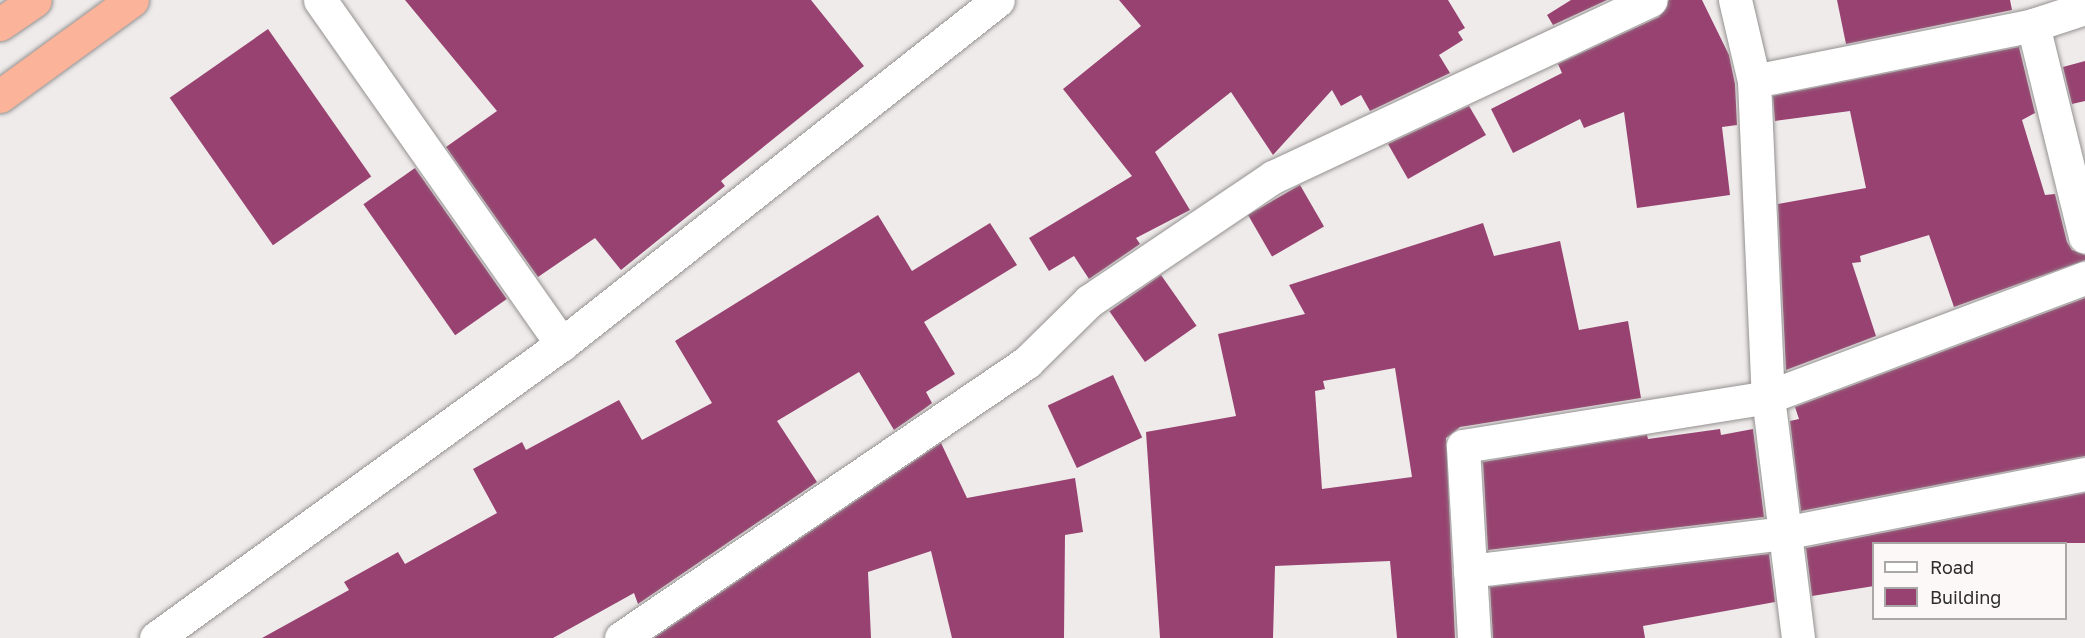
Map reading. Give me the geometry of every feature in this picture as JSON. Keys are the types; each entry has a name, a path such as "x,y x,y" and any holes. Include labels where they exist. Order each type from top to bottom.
{"highway":[{"path":"0,24 35,0"},
{"path":"0,96 132,0"}],"street":[{"path":"320,0 562,344"},
{"path":"156,638 562,344 998,0"},
{"path":"621,638 1027,362 1089,302 1273,177 1651,0"},
{"path":"1735,0 1754,81 1768,397 1798,638"},
{"path":"1754,81 2033,25 2085,8"},
{"path":"2033,25 2085,237"},
{"path":"1474,638 1462,446 1768,397 2085,278"},
{"path":"1470,571 1784,533 2085,474"}],"building":[{"path":"405,0 811,0 864,66 721,181 725,186 621,270 595,238 538,277 446,147 497,111"},
{"path":"1119,0 1448,0 1465,28 1458,32 1463,40 1439,55 1450,73 1370,111 1361,95 1341,106 1332,90 1273,155 1231,92 1155,152 1190,210 1136,238 1140,244 1089,279 1074,256 1049,271 1029,238 1132,176 1063,89 1141,26"},
{"path":"1571,0 1607,0 1553,25 1547,15"},
{"path":"1669,0 1702,0 1729,55 1735,84 1737,125 1722,127 1730,195 1637,208 1624,112 1584,128 1580,119 1513,153 1491,109 1562,73 1558,64 1659,17"},
{"path":"1837,0 2010,0 2012,10 1846,44"},
{"path":"268,29 371,176 273,245 170,98"},
{"path":"2019,47 2035,113 2022,120 2045,195 2055,194 2067,242 2072,250 2085,255 2085,260 1954,307 1929,235 1860,256 1861,262 1852,263 1876,336 1786,370 1778,204 1866,188 1850,111 1775,121 1773,96"},
{"path":"2085,61 2085,101 2072,104 2063,67"},
{"path":"1469,106 1486,135 1408,179 1388,144"},
{"path":"415,168 507,299 455,335 363,204"},
{"path":"1300,185 1324,227 1272,257 1248,215"},
{"path":"878,215 912,271 990,223 1017,265 924,322 955,374 926,392 932,403 894,430 859,372 777,421 817,482 638,604 634,593 553,638 262,638 349,590 344,582 398,552 405,564 497,513 473,469 522,442 526,450 619,400 642,440 712,403 675,341"},
{"path":"1483,223 1494,256 1560,241 1579,330 1628,321 1641,398 1460,427 1446,438 1455,638 1397,638 1390,561 1275,566 1273,638 1160,638 1146,432 1236,416 1218,334 1305,314 1289,285","holes":["1395,368 1412,477 1322,489 1315,391 1325,389 1323,381"]},
{"path":"1161,275 1197,326 1145,362 1109,311"},
{"path":"2085,298 2085,456 1801,511 1790,421 1799,419 1795,407"},
{"path":"1113,375 1142,438 1077,468 1048,405"},
{"path":"1720,429 1721,435 1753,429 1764,517 1488,550 1483,462 1647,435 1648,439"},
{"path":"941,443 967,498 1075,478 1083,532 1065,535 1064,638 952,638 931,551 868,572 871,638 654,638"},
{"path":"2085,493 2085,543 1872,542 1872,586 1812,596 1806,548"},
{"path":"1769,554 1775,602 1643,626 1645,638 1493,638 1490,587"}]}
